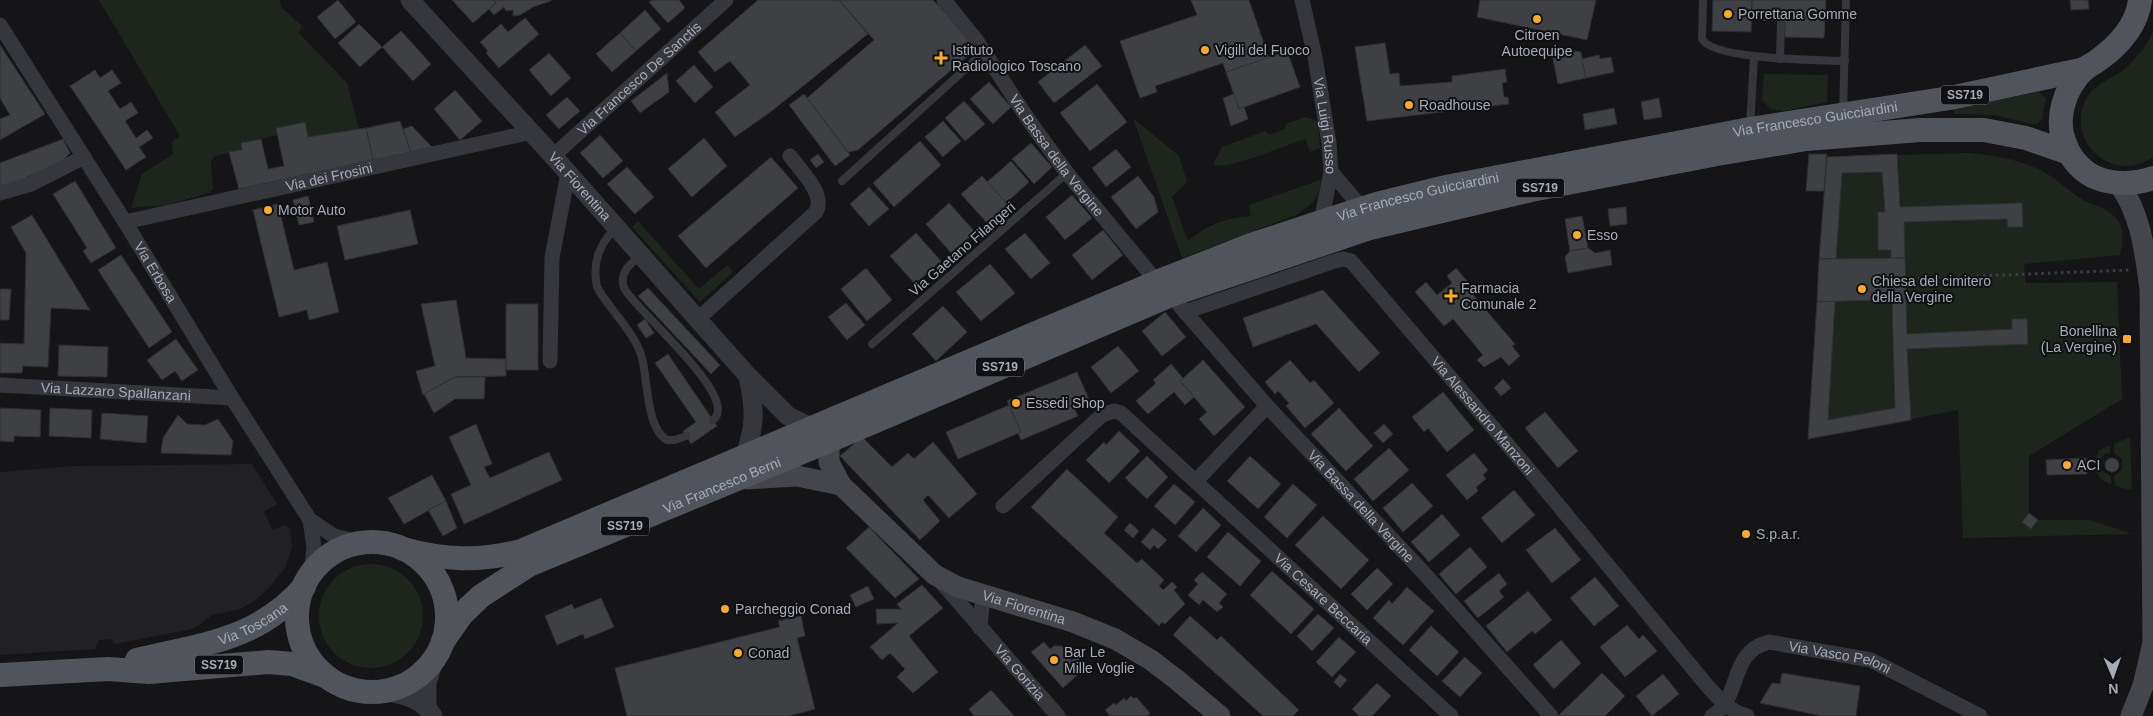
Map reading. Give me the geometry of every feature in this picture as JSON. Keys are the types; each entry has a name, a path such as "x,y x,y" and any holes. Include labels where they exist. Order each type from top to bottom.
{"main road":[{"path":"2139,2 2136,18 2120,40 2085,69 2068,93 2061,110 2062,133 2069,153 2079,166 2093,177 2118,183 2153,178"},
{"name":"Via Francesco Guicciardini","path":"821,435 1171,296 1328,230 1362,208 1521,172 1750,129 1959,96 2085,69"},
{"name":"Via Francesco Guicciardini","path":"1328,230 1405,218 1537,188 1806,139 1920,130 1984,130 2026,138 2069,153"},
{"path":"2118,183 2133,208 2150,279 2153,649"},
{"name":"Via Francesco Berni","path":"438,651 462,614 481,596 507,577 529,565 740,469 821,435"},
{"name":"Via Fiorentina","path":"821,435 829,462 841,485 935,575 958,587 1074,622 1115,639 1151,660 1220,716"},
{"path":"740,469 824,480 841,485"},
{"name":"Via Francesco Berni","path":"403,549 424,555 464,560 499,557 521,551 740,469"},
{"name":"SS719","path":"364,543 380,543 403,549 423,562 440,584 447,613 438,651 424,671 409,682 382,691 354,690 328,678 309,658 300,639 297,615 307,581 320,564 336,552 364,543"},
{"name":"Via Toscana","path":"108,669 147,658 216,643 241,633 274,615 290,602 307,581"},
{"path":"2131,716 2143,686 2153,643"},
{"name":"Via Toscana","path":"0,675 108,669 149,672 269,662 292,664 328,678"}],"street":[{"name":"Via Fiorentina","path":"410,0 554,156 748,376 788,416 821,435"},
{"name":"Via Francesco De Sanctis","path":"554,156 726,0"},
{"name":"Via Bassa della Vergine","path":"944,0 984,52 1030,122 1067,173 1171,296 1267,406 1423,572 1551,716"},
{"name":"Via Luigi Russo","path":"1302,0 1307,16 1327,122 1331,172 1328,230"},
{"name":"Via Erbosa","path":"0,25 310,520 334,536 364,543"},
{"name":"Via dei Frosini","path":"125,222 532,132"},
{"path":"698,319 816,212 819,203 817,195 790,156"},
{"path":"0,193 32,184 84,157"},
{"path":"1331,172 1362,208"},
{"path":"550,361 552,258 568,173"},
{"name":"Via Alessandro Manzoni","path":"1171,296 1343,259 1351,261 1726,706"},
{"path":"740,469 752,436 755,417 748,376"},
{"name":"Via Lazzaro Spallanzani","path":"0,385 232,398"},
{"path":"1196,481 1267,406"},
{"name":"Via Cesare Beccaria","path":"1003,506 1102,415 1114,411 1127,417 1451,716"},
{"name":"Via Erbosa","path":"307,581 314,547 310,520"},
{"name":"Via Gorizia","path":"935,575 1058,716"},
{"path":"980,628 983,595"},
{"name":"Via Vasco Peloni","path":"1726,706 1734,679 1748,654 1761,644 1779,642 1871,660 1980,716"},
{"path":"430,711 427,683 438,651"},
{"path":"382,691 406,696 430,711"},
{"path":"1712,716 1726,706 1734,712 1747,716"}],"lane":[{"path":"1703,0 1702,33 1704,42 1754,57 1845,61"},
{"path":"1843,114 1845,61 1844,2"},
{"path":"1780,59 1781,20"},
{"path":"842,182 984,52"},
{"path":"1750,129 1754,57"},
{"name":"Via Gaetano Filangeri","path":"872,344 1067,173"},
{"path":"616,227 600,246 596,276 597,287 641,353 651,413 656,426 668,440 675,440 686,436"},
{"path":"641,255 626,268 622,281 624,288 708,384 719,409 718,414 712,420"}],"path":[{"path":"1905,278 2150,279"}],"shaded area":[{"path":"99,0 280,0 281,7 302,26 299,33 347,83 359,129 308,137 305,122 276,128 278,135 241,143 242,150 215,156 211,161 213,189 209,193 166,205 131,208 142,174 173,154 172,142 180,136"},
{"path":"2153,32 2153,157 2134,165 2123,166 2113,164 2095,153 2088,145 2081,126 2083,106 2091,91 2121,72 2133,61"},
{"path":"1764,74 1828,75 1827,102 1783,111 1770,109 1762,99"},
{"path":"2039,92 2046,98 2042,120 2036,125 1994,115 1954,114 1954,108"},
{"path":"1304,117 1318,122 1320,148 1310,152 1305,139 1243,161 1230,164 1213,164 1222,147 1265,131 1269,135 1285,129 1286,124"},
{"path":"1133,118 1179,156 1187,182 1172,197 1188,241 1210,226 1233,218 1251,216 1249,205 1320,180 1317,196 1310,205 1296,215 1182,258"},
{"path":"1969,153 2003,158 2035,168 2055,179 2083,200 2111,214 2122,229 2120,255 2024,264 2026,283 2117,282 2122,399 2029,456 2029,513 2022,522 2031,529 2038,520 2090,520 2132,534 1963,538 1958,410 1808,439 1827,157"},
{"path":"638,221 699,289 727,265 733,272 700,302 632,227"},
{"path":"2130,437 2132,489 2125,489 2115,485 2114,476 2122,470 2122,459 2114,453 2114,444"},
{"path":"2110,445 2110,453 2106,453 2100,460 2100,470 2111,476 2111,484 2101,479 2096,471 2099,450"},
{"path":"252,464 277,504 264,512 273,530 284,525 290,528 292,546 286,566 269,588 256,600 240,609 212,615 198,626 188,630 115,644 111,639 99,640 95,649 0,655 0,472 73,466"},
{"path":"371,564 391,568 408,579 419,596 423,616 419,636 408,653 391,664 371,668 351,664 334,653 323,636 319,616 323,596 334,579 351,568"}],"building":[{"path":"338,0 356,22 335,39 317,17"},
{"path":"452,0 494,0 496,3 473,23"},
{"path":"494,0 551,1 533,7 520,15 513,16 513,10 506,11 504,7 494,15 489,9 496,3"},
{"path":"652,0 679,0 685,8 668,23 649,2"},
{"path":"758,0 839,0 868,34 773,110 735,137 715,112 750,85 730,61 715,72 698,52"},
{"path":"839,0 933,0 978,47 858,150 848,152 807,98 874,40"},
{"path":"1191,0 1249,0 1269,58 1226,72 1223,63 1155,86 1157,92 1140,98 1120,41 1197,15"},
{"path":"1480,0 1596,0 1587,40 1477,17"},
{"path":"1713,0 1752,0 1751,32 1712,31"},
{"path":"1752,0 1826,0 1824,38 1785,37 1785,21 1752,20"},
{"path":"2070,0 2088,0 2089,9 2071,10"},
{"path":"645,10 661,29 636,51 620,33"},
{"path":"525,18 539,34 499,68 486,53 488,51 480,42 501,24 508,32"},
{"path":"359,24 382,47 360,67 338,43"},
{"path":"401,31 431,64 413,81 382,47"},
{"path":"620,33 636,51 612,72 596,54"},
{"path":"1385,43 1390,74 1399,73 1400,86 1452,82 1452,76 1505,69 1507,82 1502,83 1504,97 1508,97 1509,104 1367,121 1355,47"},
{"path":"0,45 45,114 0,140 0,119 10,115 0,98"},
{"path":"1085,45 1102,66 1054,103 1038,82"},
{"path":"1569,50 1581,52 1586,78 1558,84 1552,54"},
{"path":"1287,51 1300,87 1239,109 1226,72"},
{"path":"549,53 571,78 551,96 529,70"},
{"path":"1599,55 1600,59 1611,57 1614,72 1586,78 1582,59"},
{"path":"694,65 713,87 695,103 676,81"},
{"path":"95,70 100,78 112,70 121,83 108,91 120,109 131,102 138,113 125,121 136,138 147,130 153,138 139,147 146,157 126,170 70,86"},
{"path":"667,73 669,92 640,113 631,101"},
{"path":"989,82 1011,107 993,124 970,99"},
{"path":"1097,84 1127,122 1090,151 1060,113"},
{"path":"455,90 482,121 460,140 434,109"},
{"path":"804,94 850,155 835,166 789,105"},
{"path":"1234,94 1239,109 1244,107 1248,119 1231,126 1223,98"},
{"path":"567,97 580,111 559,129 546,115"},
{"path":"1659,98 1662,117 1644,120 1641,102"},
{"path":"964,101 985,124 965,141 945,118"},
{"path":"1614,108 1617,124 1585,130 1583,114"},
{"path":"400,121 411,152 373,160 366,128"},
{"path":"943,121 961,141 943,157 925,137"},
{"path":"305,122 308,137 366,128 373,160 239,189 229,152 242,150 241,143 261,139 268,169 284,166 276,128"},
{"path":"412,126 432,147 411,152 403,129"},
{"path":"600,135 623,161 603,178 580,153"},
{"path":"704,138 727,166 692,197 668,169"},
{"path":"63,139 70,153 60,163 0,189 0,163"},
{"path":"920,141 941,165 894,207 873,183"},
{"path":"1031,143 1052,167 1034,184 1012,159"},
{"path":"1116,149 1131,167 1106,187 1092,168"},
{"path":"818,154 824,162 816,168 810,160"},
{"path":"1809,154 1827,154 1824,191 1806,191"},
{"path":"1897,154 1900,207 2022,203 2023,227 2008,227 2007,219 1904,222 1905,258 1891,258 1891,250 1878,250 1878,212 1885,212 1882,172 1842,173 1836,259 1819,259 1827,157"},
{"path":"771,157 798,188 706,268 678,236"},
{"path":"1011,161 1029,182 1006,203 987,182"},
{"path":"627,167 654,197 635,214 607,184"},
{"path":"982,176 1009,206 988,224 961,194"},
{"path":"1138,176 1154,197 1158,212 1136,229 1111,197"},
{"path":"75,181 116,248 91,263 83,251 87,248 53,194"},
{"path":"869,187 889,209 869,226 850,204"},
{"path":"1072,195 1092,218 1065,240 1046,217"},
{"path":"308,196 314,222 299,225 293,200"},
{"path":"949,203 975,232 951,253 926,224"},
{"path":"278,204 294,270 327,262 339,312 309,320 307,310 279,317 253,210"},
{"path":"1626,207 1627,224 1610,226 1608,209"},
{"path":"410,210 418,244 345,260 337,226"},
{"path":"32,215 90,310 51,308 48,367 23,366 22,373 0,373 0,343 24,344 26,253 11,227"},
{"path":"1582,216 1588,248 1570,251 1565,219"},
{"path":"1103,230 1123,255 1092,280 1072,255"},
{"path":"916,233 941,261 915,284 890,256"},
{"path":"1025,233 1050,263 1031,279 1005,249"},
{"path":"1588,248 1595,253 1610,250 1612,265 1568,273 1565,257 1570,251"},
{"path":"121,255 172,332 149,348 98,270"},
{"name":"Chiesa del cimitero della Vergine","path":"1905,258 1906,299 1817,302 1819,259"},
{"path":"990,264 1015,293 981,321 956,292"},
{"path":"866,268 892,300 867,321 841,289"},
{"path":"1456,268 1472,287 1468,289 1515,344 1512,346 1520,356 1509,366 1501,357 1484,367 1477,360 1483,355 1453,319 1444,326 1415,292 1426,282 1437,295 1452,283 1447,276"},
{"path":"648,288 720,365 711,374 638,296"},
{"path":"0,289 11,289 9,320 0,320"},
{"path":"1323,290 1380,353 1359,372 1316,324 1253,347 1243,318"},
{"path":"1892,299 1906,299 1907,334 2012,329 2012,319 2027,319 2028,344 1907,349 1911,420 1808,439 1817,302 1835,301 1828,420 1895,408"},
{"path":"456,300 466,358 506,359 506,376 455,377 423,395 416,371 435,366 421,304"},
{"path":"846,303 865,325 847,340 828,317"},
{"path":"506,304 538,304 538,370 506,370"},
{"path":"943,306 967,332 936,361 912,334"},
{"path":"1165,312 1186,337 1162,356 1142,331"},
{"path":"645,319 654,333 646,338 637,325"},
{"path":"176,339 198,370 182,381 175,371 162,380 147,360"},
{"path":"59,345 108,347 107,377 58,376"},
{"path":"1118,346 1139,371 1111,393 1091,367"},
{"path":"668,354 717,426 691,444 683,431 696,422 655,363"},
{"path":"1203,360 1245,407 1214,436 1199,419 1207,412 1180,381"},
{"path":"1290,360 1310,383 1314,380 1334,403 1305,428 1286,406 1289,403 1278,391 1275,394 1265,382"},
{"path":"1171,364 1183,378 1180,381 1194,397 1185,405 1174,392 1148,414 1136,401 1156,383 1153,380"},
{"path":"1077,372 1091,404 1075,410 1078,416 1021,440 1018,433 1021,432 1007,401"},
{"path":"455,377 485,377 484,399 455,399 434,413 424,394"},
{"path":"1503,379 1511,388 1501,396 1494,388"},
{"path":"1443,392 1474,430 1447,452 1428,428 1424,432 1412,417"},
{"path":"1009,405 1021,432 958,459 946,432"},
{"path":"0,408 41,410 40,437 14,436 14,442 0,441"},
{"path":"50,408 92,410 91,438 49,436"},
{"path":"1339,408 1373,446 1346,471 1311,434"},
{"path":"1545,412 1578,451 1558,468 1525,428"},
{"path":"102,413 148,416 146,443 100,439"},
{"path":"178,415 187,424 205,425 218,419 233,441 231,455 161,453 163,438"},
{"path":"476,424 492,464 484,467 490,478 549,452 562,480 464,524 451,494 471,485 449,437"},
{"path":"1384,424 1393,434 1383,443 1374,433"},
{"path":"1119,431 1140,451 1109,483 1086,460 1104,442 1106,445"},
{"path":"862,437 892,467 908,453 914,459 933,442 977,494 949,518 928,495 923,500 940,521 920,540 840,456"},
{"path":"1389,448 1409,470 1373,501 1354,479"},
{"path":"1474,453 1488,470 1483,475 1486,479 1476,487 1478,491 1467,500 1446,475"},
{"path":"1147,456 1168,477 1147,499 1125,478"},
{"path":"1250,456 1281,484 1258,509 1227,481"},
{"path":"2086,458 2087,474 2047,475 2046,460"},
{"path":"2109,458 2115,458 2119,465 2115,472 2109,472 2105,468 2105,462"},
{"path":"1067,469 1118,517 1104,533 1137,563 1142,559 1164,580 1159,586 1163,590 1172,582 1177,587 1174,590 1185,604 1165,624 1162,622 1159,626 1031,507"},
{"path":"432,475 446,501 404,524 388,498"},
{"path":"1412,483 1433,506 1403,532 1383,508"},
{"path":"1174,484 1195,502 1175,525 1154,506"},
{"path":"1293,484 1317,505 1287,538 1264,517"},
{"path":"1514,490 1535,515 1502,543 1481,518"},
{"path":"446,501 457,528 443,536 428,510"},
{"path":"1203,508 1221,525 1196,552 1178,536"},
{"path":"2029,513 2038,520 2031,529 2022,522"},
{"path":"1442,514 1460,535 1429,562 1411,542"},
{"path":"1323,516 1369,560 1341,589 1295,545"},
{"path":"1130,523 1139,531 1133,538 1124,530"},
{"path":"869,527 919,579 895,598 846,548"},
{"path":"1153,528 1167,540 1158,549 1154,545 1150,550 1141,542"},
{"path":"1555,528 1581,560 1552,583 1526,550"},
{"path":"1228,532 1261,561 1240,586 1207,557"},
{"path":"1470,547 1487,567 1456,594 1439,574"},
{"path":"1377,568 1393,584 1367,610 1351,594"},
{"path":"1272,571 1314,609 1291,634 1250,595"},
{"path":"1202,572 1227,594 1219,603 1223,607 1217,612 1203,600 1199,605 1188,595 1198,584 1194,580"},
{"path":"1499,573 1507,584 1499,591 1504,597 1478,618 1464,601"},
{"path":"1595,577 1619,606 1594,626 1570,598"},
{"path":"922,585 943,608 909,636 938,672 913,693 897,677 905,669 890,653 882,660 870,647 898,623 877,624 876,609 901,609 897,604"},
{"path":"868,586 874,599 856,607 850,595"},
{"path":"1407,587 1434,611 1403,645 1373,618 1389,600 1392,604"},
{"path":"1528,591 1552,620 1535,634 1532,631 1507,652 1486,626"},
{"path":"601,598 614,627 585,639 583,634 557,645 545,616 572,604 574,609"},
{"path":"1318,614 1334,628 1312,651 1297,636"},
{"name":"Conad","path":"801,616 805,636 797,638 815,709 789,716 627,716 615,668 780,627 778,621"},
{"path":"1190,616 1217,640 1221,636 1299,710 1293,716 1263,716 1173,635"},
{"path":"1627,625 1639,639 1643,635 1657,651 1625,677 1600,647"},
{"path":"1431,626 1459,652 1437,676 1409,650"},
{"path":"1339,637 1356,652 1332,677 1316,662"},
{"path":"1561,640 1581,663 1554,689 1533,665"},
{"path":"1044,642 1050,649 1054,646 1062,646 1071,660 1077,657 1086,667 1063,688 1031,652"},
{"path":"1465,657 1482,673 1460,697 1442,681"},
{"path":"1602,673 1625,696 1605,716 1558,716"},
{"path":"1782,673 1860,686 1856,716 1822,716 1760,703 1772,683 1780,684"},
{"path":"1340,674 1347,680 1340,688 1334,682"},
{"path":"1663,674 1679,694 1652,716 1636,696"},
{"path":"1377,683 1391,696 1372,716 1359,716 1352,709"},
{"path":"991,690 1014,716 974,716 969,709"},
{"path":"1131,696 1134,699 1136,697 1150,713 1147,716 1110,716 1105,710 1114,703 1116,705 1124,698 1126,701"}],"place":[{"name":"Porrettana Gomme","path":"1728,14"},
{"name":"Citroen Autoequipe","path":"1537,19"},
{"name":"Vigili del Fuoco","path":"1205,50"},
{"name":"Istituto Radiologico Toscano","path":"941,58"},
{"name":"Roadhouse","path":"1409,105"},
{"name":"Motor Auto","path":"268,210"},
{"name":"Esso","path":"1577,235"},
{"name":"Chiesa del cimitero della Vergine","path":"1862,289"},
{"name":"Farmacia Comunale 2","path":"1451,296"},
{"name":"Bonellina (La Vergine)","path":"2127,339"},
{"name":"Essedi Shop","path":"1016,403"},
{"name":"ACI","path":"2067,465"},
{"name":"S.p.a.r.","path":"1746,534"},
{"name":"Parcheggio Conad","path":"725,609"},
{"name":"Conad","path":"738,653"},
{"name":"Bar Le Mille Voglie","path":"1054,660"}]}
